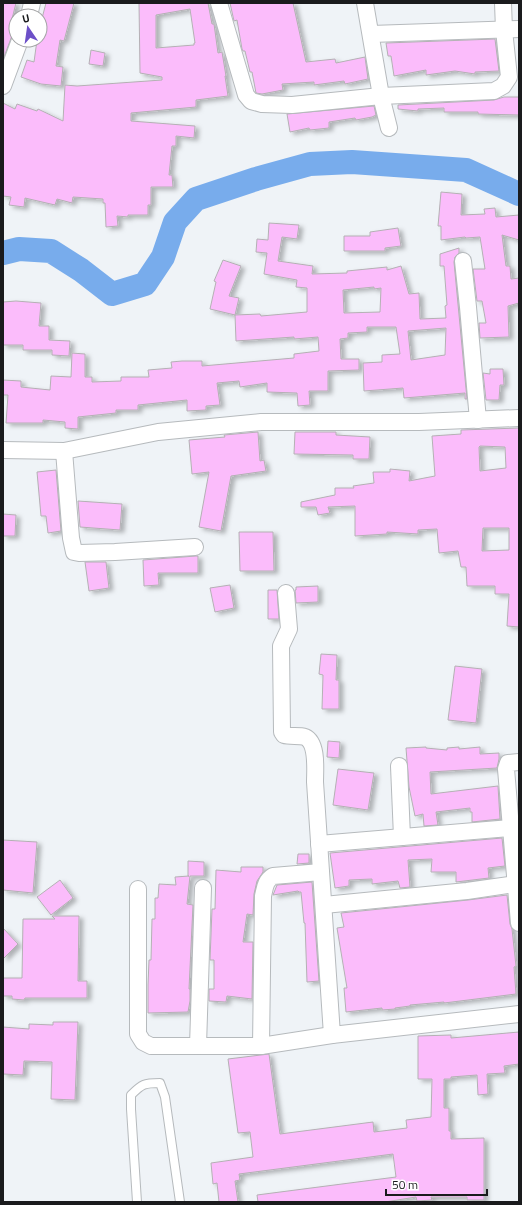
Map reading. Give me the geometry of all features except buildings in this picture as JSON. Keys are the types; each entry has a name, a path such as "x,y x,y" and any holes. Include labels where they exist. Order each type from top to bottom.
{"street":[{"path":"219,3 246,95 251,101 262,104 292,105 381,96 494,90 503,86 509,77 511,30 503,3"},
{"path":"365,3 381,96 389,128"},
{"path":"371,34 511,30"},
{"path":"3,86 17,48"},
{"path":"463,261 478,420"},
{"path":"3,450 64,451 158,432 261,422 419,422 519,418"},
{"path":"64,451 71,538 74,552 115,552 195,547"},
{"path":"286,593 289,629 281,646 282,732 287,736 305,737 309,740 314,749 332,1035"},
{"path":"519,762 511,762 506,766 519,923"},
{"path":"399,766 402,837"},
{"path":"319,844 511,828"},
{"path":"261,1046 264,896 266,883 268,879 273,876 321,872"},
{"path":"324,905 467,891 515,884"},
{"path":"138,888 138,1034 143,1042 151,1046 261,1046 332,1035 519,1014"},
{"path":"198,1046 203,888"}],"lane":[{"path":"137,1202 130,1109 131,1095 141,1085 150,1083 160,1083 164,1097 180,1202"}],"waterway":[{"path":"3,253 19,249 51,251 81,270 112,294 145,284 163,257 175,222 196,199 256,179 310,164 352,162 466,170 519,194"}]}
